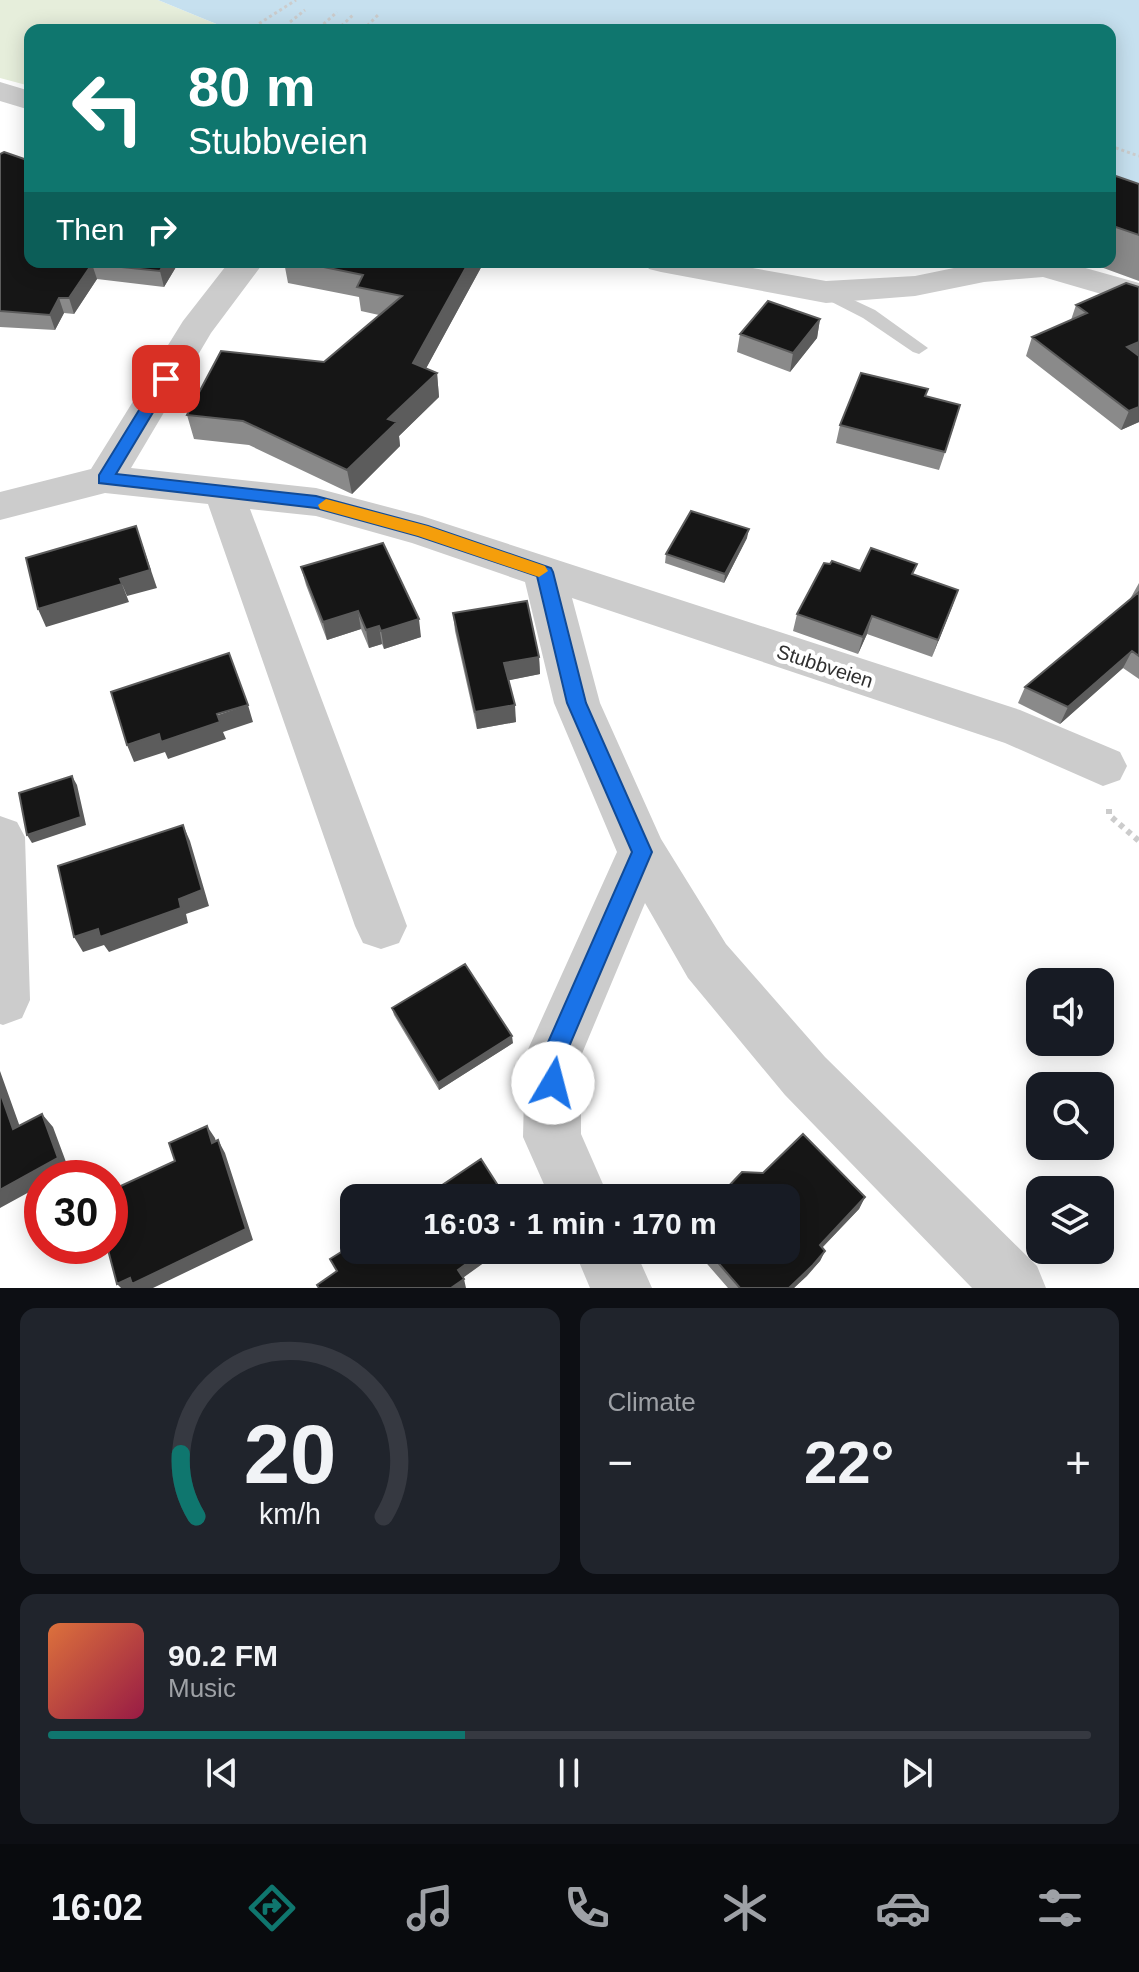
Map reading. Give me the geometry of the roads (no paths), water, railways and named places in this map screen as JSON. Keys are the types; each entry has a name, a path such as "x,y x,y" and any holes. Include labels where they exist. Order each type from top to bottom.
{"street":[{"path":"105,479 196,329 242,268"},
{"path":"708,268 826,292 915,286 984,272 1032,268"},
{"path":"1048,268 1139,294"},
{"name":"Stubbveien","path":"0,506 105,479 316,502 422,531 1020,729 1103,766"},
{"path":"223,490 381,926"},
{"path":"544,572 577,703 642,852 707,961 805,1076 1015,1288"},
{"path":"0,837 3,1000"},
{"path":"574,1184 552,1137 553,1056 642,852"},
{"path":"610,1264 621,1288"}],"lane":[{"path":"826,292 869,314 919,348"}],"water":[{"path":"158,0 1139,0 1139,227 1116,218 1116,24 216,24"}]}
